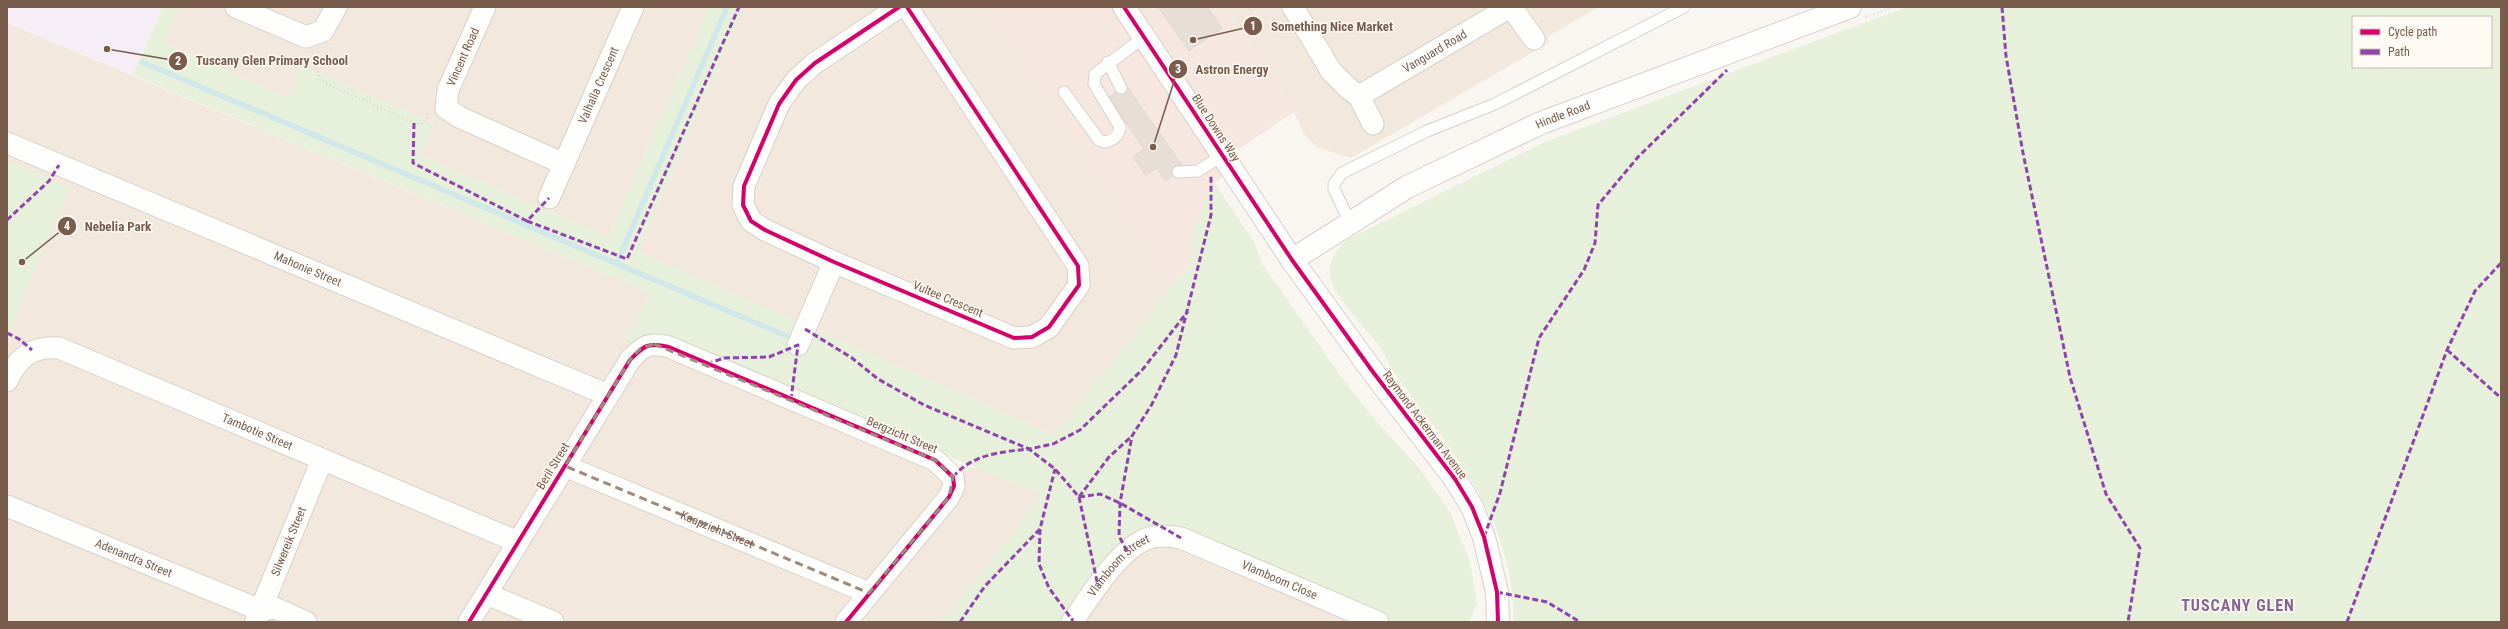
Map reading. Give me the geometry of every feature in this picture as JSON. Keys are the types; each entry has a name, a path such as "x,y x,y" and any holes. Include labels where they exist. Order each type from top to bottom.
{"street":[{"path":"236,7 300,36 318,34 327,26 336,7"},
{"name":"Vincent Road","path":"446,108 448,90 485,7"},
{"name":"Valhalla Crescent","path":"549,198 633,7"},
{"name":"Vultee Crescent","path":"899,7 815,63 796,80 779,104 744,186 743,206 752,221 765,230 834,262 1014,338 1023,339 1032,337 1049,327 1079,285 1080,272 1075,261 907,7"},
{"name":"Blue Downs Way","path":"1124,7 1292,260"},
{"path":"1293,7 1331,71 1349,89 1359,96 1374,124"},
{"path":"1510,7 1534,39"},
{"name":"Vanguard Road","path":"1359,96 1510,7"},
{"name":"Hindle Road","path":"1292,260 1407,187 1541,123 1850,7"},
{"path":"446,108 459,117 564,164"},
{"name":"Mahonie Street","path":"7,144 608,396"},
{"name":"Raymond Ackerman Avenue","path":"1292,260 1373,372 1455,479 1472,507 1484,537 1497,592 1498,622"},
{"path":"798,345 834,262"},
{"name":"Beril Street","path":"469,622 630,360 641,348 654,344 669,347"},
{"name":"Tambotie Street","path":"7,380 19,360 32,350 46,347 59,348 518,542"},
{"name":"Bergzicht Street","path":"669,347 934,460 953,477 954,486 949,497 846,622"},
{"name":"Silwereik Street","path":"258,616 322,460"},
{"name":"Kaapzicht Street","path":"565,466 869,593"},
{"name":"Adenandra Street","path":"7,506 258,616"},
{"name":"Vlamboom Street","path":"1072,622 1127,551 1145,539 1161,536 1181,538"},
{"name":"Vlamboom Close","path":"1181,538 1378,622"},
{"path":"487,594 554,622"},
{"path":"258,616 275,608 306,622"}],"lane":[{"path":"1350,222 1334,189 1334,184 1342,173 1427,131 1495,104 1684,7"},
{"path":"1064,92 1099,140 1105,142 1112,140 1119,132 1120,127 1093,79 1098,70 1144,37"},
{"path":"1108,62 1121,88"},
{"path":"1178,172 1198,171 1223,155"}],"path":[{"path":"318,34 318,55 315,66 321,81 414,123 421,124 434,112 446,108"}],"highlighted area":[{"path":"654,344 935,460 953,477 949,497 869,593 565,466 630,360 641,348"}],"shaded area":[{"path":"7,7 163,7 133,75 7,23"},
{"path":"180,7 710,7 608,237 420,155 434,123 302,66 288,98 163,43"},
{"path":"744,7 989,7 1174,284 1054,435 637,251"},
{"path":"989,7 1224,7 1294,112 1224,159 1231,170 1210,187 1193,241 1193,260 1174,284"},
{"path":"1224,7 1599,7 1547,37 1550,42 1351,158 1319,148 1305,136 1294,112"},
{"path":"7,23 651,293 625,338 640,347 655,343 946,466 978,468 1043,495 942,622 7,622"},
{"path":"1160,535 1381,622 1069,622 1126,551"}],"green space":[{"path":"163,7 180,7 163,43 288,98 302,65 434,123 420,155 608,237 710,7 744,7 638,251 1054,435 1193,260 1191,238 1210,187 1214,182 1254,242 1263,265 1342,378 1376,421 1419,468 1450,512 1470,562 1477,603 1469,622 1395,622 1183,531 1115,553 1061,622 942,622 1042,495 660,336 646,336 632,343 625,338 651,293 133,75"},
{"path":"1907,7 2501,7 2501,622 1514,622 1511,588 1505,556 1496,528 1483,501 1469,476 1452,451 1394,373 1380,347 1352,314 1339,295 1331,279 1330,267 1334,256 1337,250 1350,238 1545,142"},
{"path":"7,160 69,188 7,337"}],"building":[{"path":"1158,7 1207,7 1222,28 1189,51"},
{"path":"1126,85 1184,168 1165,181 1157,168 1146,175 1133,157 1144,149 1109,97"}],"waterway":[{"path":"617,263 727,7"},
{"path":"142,62 787,336"}],"marked path":[{"path":"527,221 627,259 739,7"},
{"path":"2002,7 2006,56 2023,153 2070,377 2106,494 2140,548 2128,622"},
{"path":"1484,537 1500,493 1539,338 1584,270 1595,243 1598,205 1638,157 1727,70"},
{"path":"414,123 413,163 527,221 549,198"},
{"path":"7,220 49,181 59,165"},
{"path":"1127,551 1119,536 1120,503 1132,436 1152,404 1176,355 1211,215 1211,174"},
{"path":"2347,622 2447,350 2475,291 2501,263"},
{"path":"805,329 852,358 878,379 924,405 1029,449 1053,444 1080,430 1143,369 1188,311"},
{"path":"7,333 19,339 32,350"},
{"path":"707,364 724,358 769,357 798,345 791,399"},
{"path":"2447,350 2501,398"},
{"path":"1079,497 1109,457 1132,436"},
{"path":"953,477 969,463 978,459 1008,451 1029,449 1055,469 1079,497 1098,586"},
{"path":"960,622 985,586 1040,529 1055,469"},
{"path":"1079,497 1100,494 1120,503 1181,538"},
{"path":"1040,529 1039,564 1049,588 1073,621"},
{"path":"1497,592 1547,602 1580,622"}],"cycle path":[{"path":"899,7 815,63 796,80 779,104 744,186 743,205 751,221 765,230 834,262 1014,338 1032,337 1049,327 1079,285 1078,266 907,7"},
{"path":"1124,7 1292,260 1373,372 1455,479 1472,507 1484,537 1497,592 1498,622"},
{"path":"469,622 630,360 643,348 652,345 669,347 935,460 953,477 954,486 949,497 846,622"}],"place":[{"name":"Something Nice Market","path":"1193,40"},
{"name":"Tuscany Glen Primary School","path":"107,49"},
{"name":"Astron Energy","path":"1153,147"},
{"name":"Nebelia Park","path":"22,262"}],"district":[{"name":"TUSCANY GLEN","path":"2238,605"}]}
